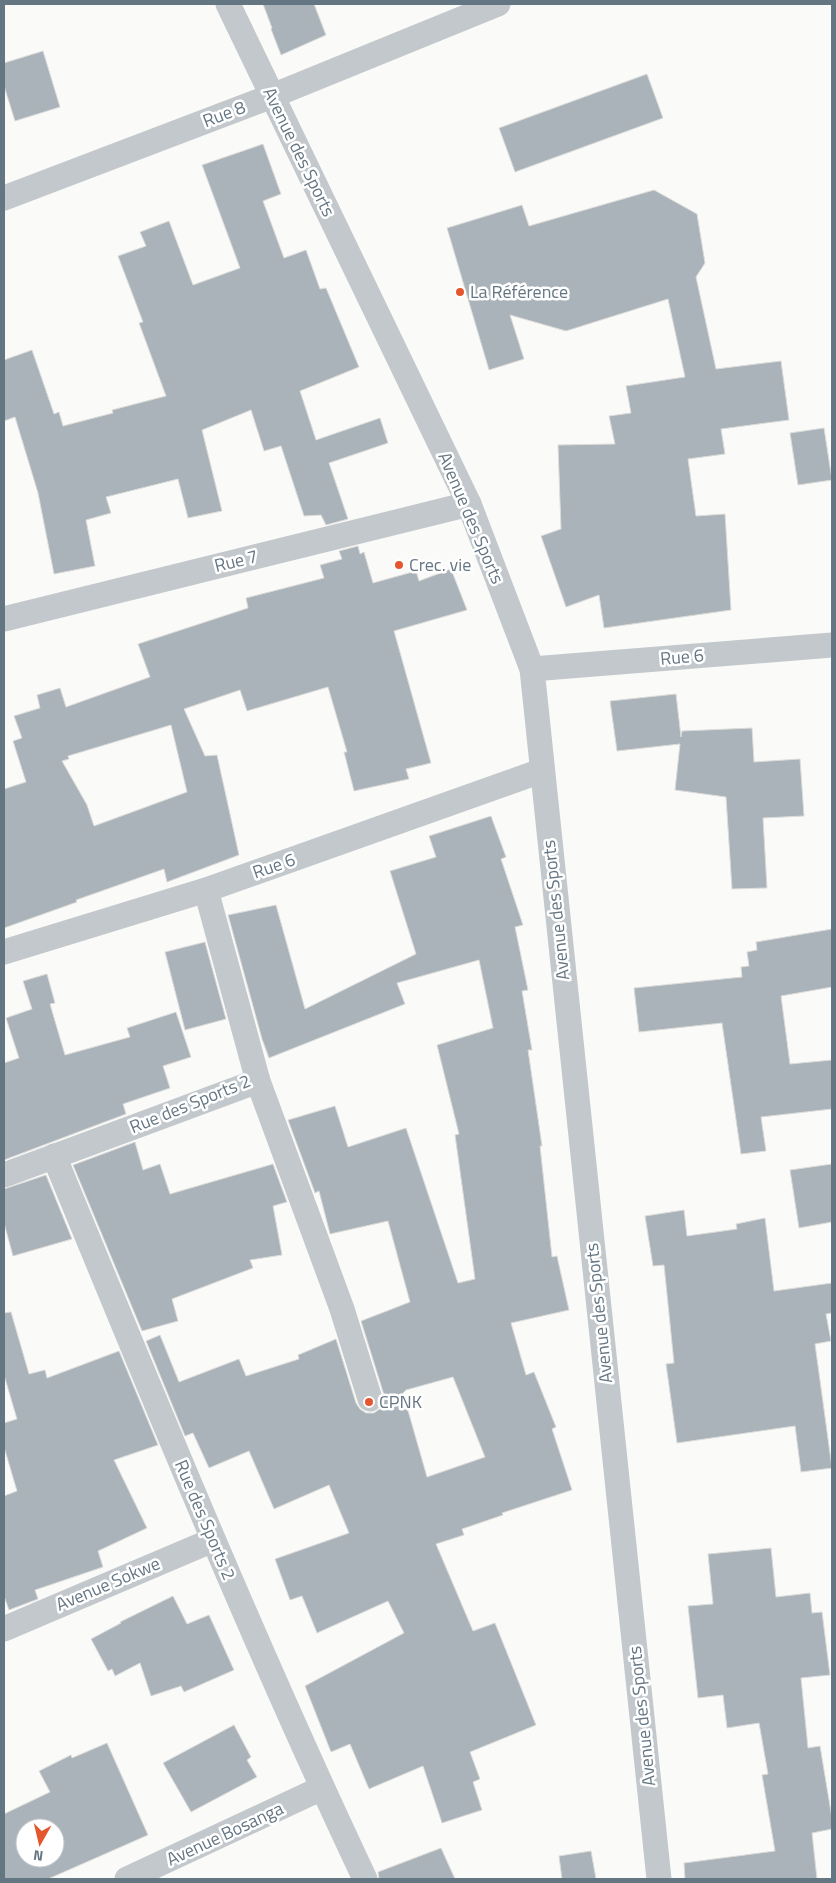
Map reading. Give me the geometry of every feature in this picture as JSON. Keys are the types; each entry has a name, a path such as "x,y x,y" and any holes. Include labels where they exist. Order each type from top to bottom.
{"street":[{"name":"Avenue des Sports","path":"228,4 469,504 532,669 541,771 659,1879"},
{"name":"Rue 8","path":"4,198 272,96 498,4"},
{"name":"Rue 7","path":"4,619 469,504"},
{"name":"Rue 6","path":"532,669 832,645"},
{"name":"Rue 6","path":"4,952 206,890 541,771"},
{"name":"Rue des Sports 2","path":"4,1175 258,1081 206,890"},
{"path":"258,1081 342,1309 370,1399"},
{"name":"Rue des Sports 2","path":"54,1156 213,1540 364,1879"},
{"name":"Avenue Sokwe","path":"4,1629 213,1540"},
{"name":"Avenue Bosanga","path":"127,1879 322,1788"}],"building":[{"path":"263,4 314,4 326,35 281,55"},
{"path":"43,51 60,107 15,121 4,86 4,63"},
{"path":"647,74 663,118 515,172 499,128"},
{"path":"263,144 281,194 263,201 284,258 306,250 320,289 326,288 359,367 300,391 316,440 380,418 388,443 329,463 348,519 326,525 321,515 304,516 281,446 264,451 251,410 202,430 222,511 188,518 178,479 106,497 111,513 86,520 95,566 54,574 38,493 15,417 4,421 4,360 32,350 54,414 59,412 63,426 113,413 112,410 166,396 139,323 143,322 118,256 146,246 140,232 169,221 193,285 240,268 202,165"},
{"path":"654,190 697,214 705,263 696,277 716,369 781,361 789,420 721,429 725,454 688,459 696,516 725,514 731,610 604,628 599,595 566,607 541,536 561,529 558,445 615,444 609,416 631,413 626,386 685,377 668,299 566,331 510,315 524,359 489,370 447,228 522,205 529,226"},
{"path":"824,428 832,480 798,485 790,433"},
{"path":"358,546 360,554 364,552 373,583 416,571 419,581 451,569 467,610 394,631 431,763 406,769 409,779 354,791 344,752 347,752 328,687 247,711 240,690 184,709 205,756 217,755 239,855 167,882 164,869 4,928 4,789 26,782 13,741 22,738 14,716 40,708 37,695 60,688 66,707 150,677 138,644 248,608 246,598 324,578 320,565 342,559 339,551","holes":["171,725 187,792 94,826 87,805 62,761 69,759 68,756"]},
{"path":"676,694 681,737 682,731 752,728 754,762 800,759 804,816 763,818 767,888 732,889 726,797 675,790 680,744 617,751 610,701"},
{"path":"491,816 506,857 501,859 523,925 515,927 528,990 522,991 532,1050 528,1050 542,1146 540,1146 552,1257 557,1256 569,1310 511,1323 526,1375 534,1372 556,1427 552,1429 572,1490 502,1513 503,1515 462,1529 464,1535 436,1544 473,1631 495,1623 536,1725 470,1752 480,1779 473,1782 482,1810 442,1823 423,1766 369,1789 350,1744 331,1752 305,1686 404,1633 388,1601 317,1633 302,1596 290,1600 275,1559 349,1533 329,1485 274,1509 249,1451 209,1468 193,1433 185,1436 146,1341 160,1335 179,1382 239,1359 246,1376 299,1359 298,1355 336,1339 356,1403 366,1413 374,1413 381,1408 384,1402 384,1395 361,1321 410,1302 388,1221 330,1234 319,1191 315,1193 288,1120 335,1106 348,1147 406,1128 458,1283 475,1279 455,1135 459,1134 437,1045 493,1028 479,960 397,983 405,1004 269,1058 228,915 276,905 305,1009 416,954 390,871 436,857 429,836","holes":["453,1377 485,1457 427,1477 403,1393 406,1390"]},
{"path":"832,929 832,987 781,996 790,1064 832,1060 832,1109 761,1117 766,1151 741,1154 722,1023 639,1032 634,988 742,977 741,967 749,966 747,952 757,950 756,942"},
{"path":"205,942 226,1019 185,1030 165,952"},
{"path":"47,974 55,1003 50,1004 65,1055 130,1037 127,1028 176,1012 191,1057 163,1066 170,1088 123,1104 126,1114 4,1160 4,1063 19,1058 6,1018 32,1009 23,981"},
{"path":"135,1142 143,1170 160,1164 170,1194 273,1164 287,1202 273,1206 282,1255 250,1260 253,1268 172,1299 178,1321 142,1331 73,1165"},
{"path":"832,1164 832,1222 799,1228 790,1170"},
{"path":"46,1175 72,1239 13,1256 4,1223 4,1189"},
{"path":"684,1210 687,1236 737,1229 736,1224 765,1218 774,1291 832,1283 832,1313 826,1314 831,1341 815,1344 832,1468 801,1472 795,1426 677,1443 666,1364 674,1363 664,1265 653,1266 645,1216"},
{"path":"11,1312 29,1374 45,1370 47,1378 119,1351 158,1445 114,1460 147,1528 98,1551 103,1567 35,1590 38,1599 9,1610 4,1596 4,1496 17,1491 4,1447 4,1423 17,1419 4,1375 4,1313"},
{"path":"771,1548 776,1597 810,1593 812,1613 822,1612 830,1675 801,1678 808,1748 820,1746 832,1818 832,1829 812,1833 817,1879 685,1879 684,1863 775,1851 762,1775 768,1774 759,1723 727,1728 723,1695 698,1698 688,1606 713,1604 708,1554"},
{"path":"173,1596 187,1624 209,1615 234,1670 184,1692 181,1686 151,1696 140,1663 115,1676 112,1669 108,1671 91,1639 120,1622"},
{"path":"234,1725 251,1757 247,1760 257,1777 191,1812 163,1763"},
{"path":"107,1743 148,1835 48,1879 4,1879 4,1814 50,1792 39,1771 71,1755 72,1758"},
{"path":"441,1848 455,1879 379,1879 378,1872"},
{"path":"591,1851 596,1879 562,1879 559,1856"}],"place":[{"name":"La Référence","path":"460,292"},
{"name":"Crec. vie","path":"399,565"},
{"name":"CPNK","path":"369,1402"}]}
